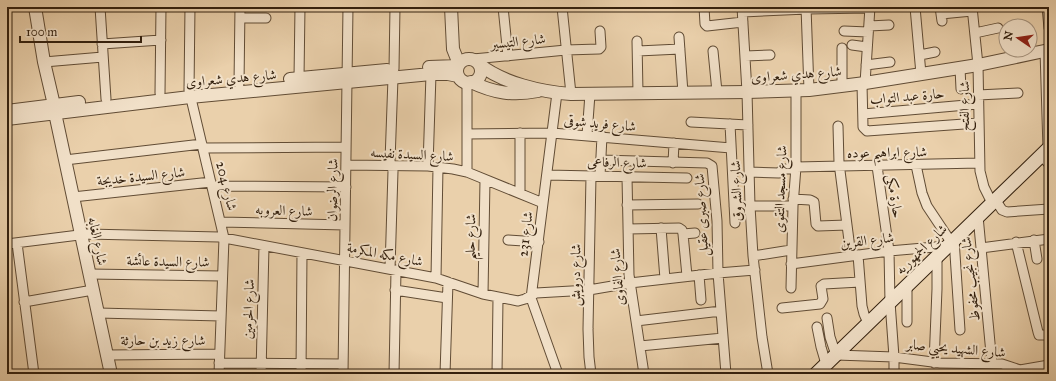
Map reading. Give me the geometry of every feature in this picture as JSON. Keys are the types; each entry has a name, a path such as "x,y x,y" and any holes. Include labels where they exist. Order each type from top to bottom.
{"main road":[{"name":"شارع الجمهوريه","path":"816,374 993,201 1047,154"}],"street":[{"name":"شارع الغابه","path":"34,7 44,62 111,374"},
{"path":"100,7 106,99"},
{"path":"160,93 161,7"},
{"name":"شارع 204","path":"190,7 190,93 224,238 218,374"},
{"path":"239,84 240,7"},
{"path":"299,78 300,7"},
{"name":"شارع الرضوان","path":"343,374 348,7"},
{"path":"394,374 396,290 393,270 393,171 390,159 395,7"},
{"path":"451,7 453,49 466,69"},
{"path":"458,7 460,46 466,69 467,172"},
{"path":"503,7 508,56"},
{"name":"شارع فريد شوقى","path":"562,7 572,94"},
{"path":"704,7 705,24 707,26 743,22"},
{"path":"916,7 922,74"},
{"path":"1047,7 1049,28"},
{"path":"806,8 809,90"},
{"path":"743,10 870,8 866,65 863,84 864,129 869,132 978,123"},
{"path":"941,14 972,9"},
{"name":"شارع الفتح","path":"972,9 978,65 979,164 981,179 993,201"},
{"name":"شارع الشروق","path":"743,10 753,256 762,337 768,374"},
{"path":"240,18 266,18"},
{"path":"844,31 869,29 889,25"},
{"path":"975,33 998,28"},
{"name":"شارع التيسير","path":"466,69 508,56 566,50 600,49 600,31"},
{"path":"679,37 683,93"},
{"path":"102,44 160,40"},
{"path":"852,45 867,47"},
{"path":"638,93 638,46 680,49"},
{"path":"842,48 842,86"},
{"path":"1047,50 1047,154"},
{"name":"شارع هدي شعراوى","path":"7,111 54,109 190,93 393,74 448,65 466,69 487,71 497,76 557,93 590,94 796,91 863,84 978,65 1047,50"},
{"path":"713,51 717,92"},
{"path":"920,55 935,52"},
{"path":"745,56 770,55"},
{"path":"44,62 103,57"},
{"path":"866,65 890,62"},
{"path":"960,68 961,89"},
{"name":"شارع هدي شعراوى","path":"393,74 448,74 466,69"},
{"name":"شارع هدي شعراوى","path":"466,69 497,92 513,94 543,90"},
{"path":"428,166 431,74"},
{"name":"شارع هدي شعراوى","path":"7,120 106,99 160,93 190,93 239,84 299,78 348,78"},
{"name":"شارع مسجد التقوى","path":"791,288 791,250 796,168 796,91"},
{"name":"شارع 231","path":"557,93 531,295 558,374"},
{"path":"587,135 590,94"},
{"path":"978,95 1018,94"},
{"name":"حارة عبد التواب","path":"863,114 978,104"},
{"path":"691,122 748,125"},
{"path":"730,124 735,223"},
{"path":"838,126 840,167 847,224 860,282 863,310 868,323"},
{"path":"520,133 520,193"},
{"name":"شارع فريد شوقى","path":"467,134 552,133 731,148"},
{"path":"600,176 602,136"},
{"path":"673,163 674,143"},
{"path":"65,160 202,146 346,147"},
{"name":"شارع صبرى عقيل","path":"601,160 711,164 713,168 717,221 718,273 726,374"},
{"name":"شارع ابراهيم عوده","path":"749,172 779,173 783,170 796,168 979,164"},
{"name":"شارع السيدة نفيسه","path":"346,165 428,166 467,172 543,203"},
{"path":"916,165 922,193 947,246 960,330"},
{"name":"حارة مكى","path":"877,166 889,251 894,374"},
{"path":"436,278 438,167"},
{"name":"شارع الرفاعى","path":"547,175 687,178"},
{"name":"شارع درويش","path":"591,176 589,290 589,357 591,374"},
{"name":"شارع الفاوى","path":"627,176 630,283 644,374"},
{"name":"شارع حليم","path":"482,294 485,180"},
{"name":"شارع السيدة خديجة","path":"73,197 212,184 346,187"},
{"path":"734,206 812,201 814,203 816,224 818,226 847,224"},
{"path":"993,201 1002,210 1007,212 1049,209"},
{"path":"627,205 698,204"},
{"name":"شارع نجيب محفوظ","path":"978,216 992,364"},
{"name":"شارع العروبه","path":"221,222 345,225"},
{"path":"661,228 665,279"},
{"path":"628,229 679,228 682,230 684,234 687,276"},
{"path":"684,234 695,233"},
{"name":"شارع مكه المكرمة","path":"7,244 81,234 204,236 224,238 436,278 482,294 498,298 522,300 539,292 589,290 687,276 755,270"},
{"path":"981,248 1016,242 1049,239"},
{"path":"508,240 539,242"},
{"path":"1034,240 1037,260"},
{"path":"1016,242 1038,334 1049,335"},
{"path":"17,243 34,374"},
{"name":"شارع الحرمين","path":"261,374 264,246"},
{"path":"934,363 938,289 947,246"},
{"name":"شارع القرين","path":"791,264 889,251 947,246"},
{"path":"753,256 791,250"},
{"path":"301,374 302,253"},
{"name":"شارع السيدة عائشة","path":"90,274 222,276"},
{"path":"699,275 701,300"},
{"path":"445,374 448,282"},
{"path":"782,308 820,304 823,299 821,286 824,284 860,282"},
{"path":"907,285 907,322"},
{"path":"24,302 93,290"},
{"path":"396,290 447,298"},
{"path":"497,374 498,298"},
{"path":"636,321 721,311"},
{"path":"98,313 221,316"},
{"path":"827,318 830,337 836,355"},
{"path":"817,328 820,347 826,364"},
{"path":"640,346 723,338"},
{"name":"شارع زيد بن حارثة","path":"107,355 219,358 261,363 343,364"},
{"name":"شارع الشهيد يحيي صابر","path":"836,355 894,357 934,363 1005,364 1012,371 1049,365"},
{"path":"973,364 973,374"}]}
